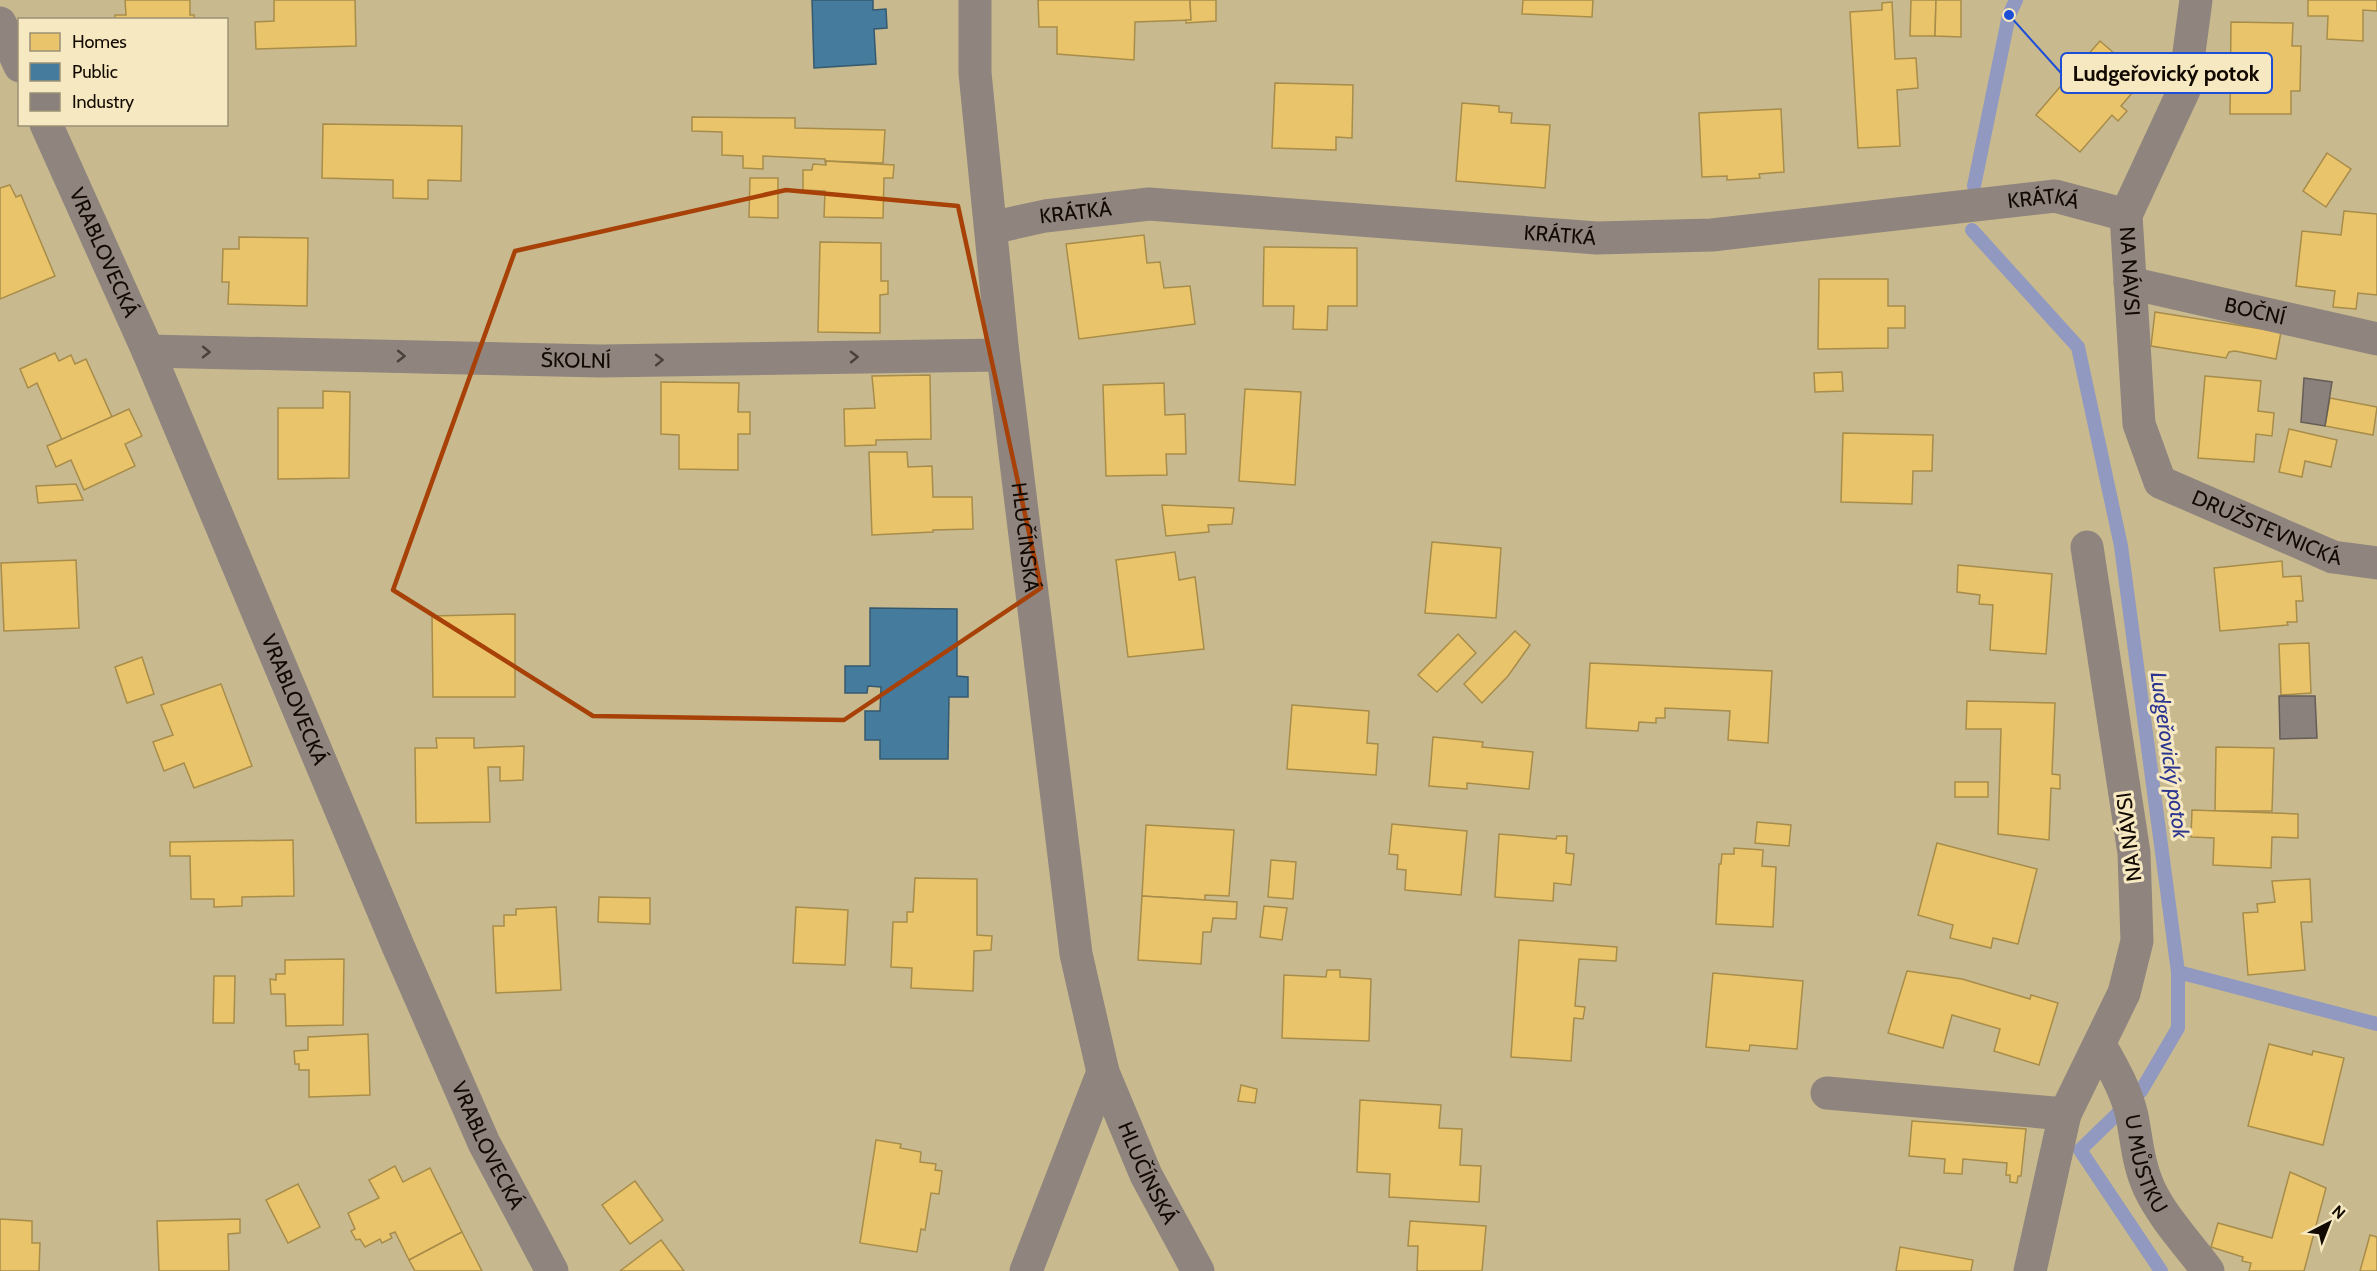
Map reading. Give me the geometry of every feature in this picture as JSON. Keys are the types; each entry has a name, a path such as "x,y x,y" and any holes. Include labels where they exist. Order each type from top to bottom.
{"street":[{"name":"HLUČÍNSKÁ","path":"975,0 975,73 1003,355 1076,954 1103,1072 1146,1175 1198,1271"},
{"name":"NA NÁVSI","path":"2160,482 2139,424 2126,215 2184,90 2196,0"},
{"path":"0,23 18,62"},
{"name":"VRABLOVECKÁ","path":"47,126 148,351 380,904 484,1143 552,1271"},
{"name":"KRÁTKÁ","path":"991,228 1045,216 1149,204 1597,238 1712,235 2055,196 2126,215"},
{"name":"BOČNÍ","path":"2130,283 2377,339"},
{"name":"ŠKOLNÍ","path":"148,351 601,361 1003,355"},
{"name":"DRUŽSTEVNICKÁ","path":"2160,482 2333,557 2377,563"},
{"name":"NA NÁVSI","path":"2030,1271 2065,1114 2124,993 2137,941 2134,853 2087,547"},
{"name":"U MŮSTKU","path":"2100,1045 2121,1081 2132,1116 2138,1156 2149,1188 2174,1227 2208,1271"},
{"name":"HLUČÍNSKÁ","path":"1026,1271 1103,1072"},
{"path":"1827,1093 2065,1114"}],"highlighted area":[{"path":"786,190 958,206 1041,588 844,720 593,716 393,590 515,251"}],"building: Homes":[{"path":"125,0 190,0 190,15 194,15 194,18 115,18 115,15 126,15"},
{"path":"274,0 355,0 356,46 256,49 255,22 274,21"},
{"path":"1038,0 1190,0 1191,20 1135,22 1134,60 1057,54 1057,27 1039,27"},
{"path":"1190,0 1216,0 1216,21 1186,23 1186,20 1191,20"},
{"path":"1523,0 1593,0 1592,17 1522,14"},
{"path":"1911,0 1936,0 1935,36 1910,36"},
{"path":"1936,0 1961,0 1961,37 1935,36"},
{"path":"2308,0 2377,0 2377,11 2363,10 2363,41 2327,39 2328,16 2308,16"},
{"path":"1892,2 1895,59 1916,58 1918,88 1897,90 1900,146 1858,148 1850,12 1882,10 1882,3"},
{"path":"2231,22 2293,23 2292,46 2301,46 2300,91 2291,91 2291,114 2230,114"},
{"path":"2100,41 2144,79 2121,106 2127,111 2118,121 2112,115 2080,152 2036,115 2078,66 2071,61 2079,53 2085,58"},
{"path":"1275,83 1353,85 1352,138 1336,137 1336,150 1272,148"},
{"path":"1462,103 1499,106 1499,112 1512,113 1511,123 1550,125 1545,188 1456,181"},
{"path":"1781,109 1784,172 1759,174 1760,178 1727,180 1727,176 1702,177 1699,113"},
{"path":"692,117 795,118 795,128 885,130 883,163 826,161 825,163 825,159 763,156 763,169 743,168 743,156 722,155 722,132 692,131"},
{"path":"323,124 462,126 461,181 428,180 428,199 393,198 393,180 322,178"},
{"path":"2327,153 2351,169 2326,207 2303,191"},
{"path":"826,161 894,165 893,178 884,178 883,218 824,217 825,191 803,190 803,170 812,170 813,164 826,165"},
{"path":"750,178 778,178 778,218 749,217"},
{"path":"10,185 16,197 21,195 55,276 0,299 0,188"},
{"path":"2344,211 2377,214 2377,295 2358,293 2356,309 2333,307 2335,291 2296,286 2302,231 2341,235"},
{"path":"1144,235 1147,263 1160,262 1164,288 1190,286 1195,324 1079,339 1066,244"},
{"path":"239,237 308,238 307,306 228,304 229,282 222,282 223,249 239,249"},
{"path":"820,242 881,243 881,281 888,281 888,294 880,295 880,333 818,332"},
{"path":"1264,247 1357,248 1357,306 1328,306 1327,330 1293,329 1294,306 1263,306"},
{"path":"1819,279 1888,279 1888,306 1905,306 1905,328 1888,328 1888,348 1818,349"},
{"path":"2155,312 2281,332 2276,359 2235,351 2229,352 2226,358 2151,346"},
{"path":"55,353 59,361 71,355 75,364 86,359 112,417 62,440 37,383 28,388 20,369"},
{"path":"1842,372 1843,391 1815,392 1814,373"},
{"path":"930,375 931,439 876,440 876,445 845,446 844,409 875,408 872,376"},
{"path":"2205,376 2261,381 2258,411 2274,413 2272,436 2256,434 2254,462 2198,458"},
{"path":"661,382 739,383 738,412 750,412 750,434 738,434 738,470 679,469 679,435 661,434"},
{"path":"1164,383 1165,415 1185,414 1186,454 1166,454 1167,475 1106,476 1103,385"},
{"path":"1245,389 1301,392 1295,485 1239,481"},
{"path":"323,391 350,392 349,478 278,479 278,408 323,408"},
{"path":"2330,398 2377,407 2373,435 2325,426"},
{"path":"129,409 142,436 125,444 135,466 84,490 71,460 56,467 47,446"},
{"path":"2289,429 2337,440 2331,467 2305,461 2302,477 2279,472"},
{"path":"1843,433 1933,435 1932,471 1913,471 1912,504 1841,502"},
{"path":"869,452 907,452 908,467 932,466 933,497 972,497 973,529 872,535"},
{"path":"76,484 83,500 38,503 36,486"},
{"path":"1162,505 1234,508 1232,524 1208,525 1209,532 1166,536"},
{"path":"1432,542 1501,548 1496,618 1425,613"},
{"path":"1175,552 1179,580 1195,577 1204,649 1128,657 1116,560"},
{"path":"76,560 79,628 4,631 1,563"},
{"path":"2282,561 2283,577 2301,576 2303,601 2296,601 2297,622 2287,622 2288,625 2220,631 2214,568"},
{"path":"1958,565 2052,574 2046,654 1990,650 1993,605 1979,604 1980,595 1957,592"},
{"path":"515,614 515,697 433,697 432,616"},
{"path":"1515,631 1530,645 1508,676 1482,703 1464,684"},
{"path":"1458,634 1476,653 1437,692 1418,675"},
{"path":"2309,643 2311,693 2281,695 2279,644"},
{"path":"142,657 154,694 127,703 115,667"},
{"path":"1590,663 1772,671 1768,743 1728,740 1730,711 1665,708 1665,718 1656,718 1656,723 1639,722 1638,731 1586,728"},
{"path":"221,684 252,766 194,788 184,763 164,771 153,742 173,735 161,705"},
{"path":"1967,701 2055,703 2052,774 2060,775 2060,789 2051,788 2049,840 1998,834 2001,729 1966,729"},
{"path":"1292,705 1369,711 1367,743 1378,744 1376,775 1287,769"},
{"path":"1433,737 1483,742 1482,747 1533,752 1529,789 1467,783 1467,789 1429,786"},
{"path":"436,738 474,738 474,748 524,746 523,780 500,781 500,767 488,767 490,822 416,823 415,748 437,748"},
{"path":"2216,747 2274,748 2272,811 2215,811"},
{"path":"1955,782 1988,782 1988,797 1955,797"},
{"path":"2192,810 2298,814 2298,838 2272,837 2271,868 2213,865 2214,838 2191,837"},
{"path":"1757,822 1791,825 1789,846 1755,843"},
{"path":"1392,824 1467,831 1461,895 1405,890 1406,870 1397,869 1398,855 1389,854"},
{"path":"1146,825 1234,830 1229,896 1205,895 1205,900 1142,896"},
{"path":"1499,834 1556,839 1557,836 1567,836 1566,853 1574,854 1571,885 1554,883 1553,901 1495,897"},
{"path":"293,840 294,896 242,897 242,906 214,907 214,899 191,899 190,856 170,856 170,842"},
{"path":"1937,843 2037,869 2018,944 1993,938 1991,948 1950,938 1953,925 1918,915"},
{"path":"1734,848 1763,850 1762,866 1776,867 1773,927 1716,924 1719,864 1721,864 1722,854 1734,854"},
{"path":"1271,860 1296,862 1293,899 1268,897"},
{"path":"915,878 977,879 977,935 992,936 991,950 974,951 973,991 911,988 912,968 891,967 893,922 907,922 907,912 913,912"},
{"path":"2310,879 2312,922 2301,922 2305,970 2248,975 2243,913 2258,912 2257,904 2275,902 2272,881"},
{"path":"1142,896 1237,902 1236,919 1213,918 1211,932 1203,932 1201,964 1138,960"},
{"path":"599,897 650,898 650,924 598,922"},
{"path":"1264,906 1287,908 1282,940 1260,937"},
{"path":"556,907 561,990 496,993 493,926 504,926 504,915 516,915 516,909"},
{"path":"796,907 848,910 845,965 793,963"},
{"path":"1519,940 1617,947 1616,961 1579,959 1575,1006 1585,1007 1583,1019 1574,1018 1571,1061 1511,1057"},
{"path":"344,959 343,1025 286,1026 285,994 271,994 270,979 276,980 276,974 285,974 285,960"},
{"path":"1327,970 1340,970 1340,977 1371,979 1369,1041 1282,1038 1284,975 1326,977"},
{"path":"1907,971 1962,979 2030,999 2031,995 2058,1003 2039,1065 1994,1051 2000,1029 1952,1015 1943,1048 1888,1033"},
{"path":"1713,973 1803,981 1797,1049 1750,1045 1749,1051 1706,1047"},
{"path":"214,976 235,976 234,1023 213,1023"},
{"path":"368,1034 370,1095 309,1097 309,1070 299,1070 299,1064 295,1064 294,1051 308,1050 308,1037"},
{"path":"2269,1044 2312,1055 2313,1051 2344,1058 2323,1145 2248,1126"},
{"path":"1241,1085 1257,1089 1255,1103 1238,1101"},
{"path":"1360,1100 1441,1105 1439,1128 1462,1129 1460,1165 1481,1166 1479,1202 1389,1197 1390,1174 1357,1172"},
{"path":"1912,1121 2026,1129 2021,1176 2018,1176 2017,1183 2010,1182 2010,1175 2006,1175 2007,1163 1963,1159 1962,1174 1944,1173 1945,1159 1909,1156"},
{"path":"876,1140 901,1144 900,1148 921,1152 920,1162 936,1164 935,1170 942,1171 939,1194 931,1193 925,1230 921,1229 917,1252 860,1243"},
{"path":"395,1166 403,1182 430,1168 462,1232 409,1260 395,1232 390,1234 392,1238 382,1243 380,1239 365,1247 360,1239 356,1240 351,1231 355,1229 348,1213 379,1198 369,1180"},
{"path":"2290,1172 2326,1188 2304,1271 2249,1271 2251,1263 2242,1261 2243,1257 2211,1247 2218,1223 2272,1238"},
{"path":"635,1181 663,1220 630,1244 602,1205"},
{"path":"298,1184 320,1227 288,1243 266,1200"},
{"path":"0,1219 32,1221 32,1243 40,1243 39,1271 0,1271"},
{"path":"240,1219 240,1233 228,1234 229,1271 159,1271 157,1221"},
{"path":"1410,1221 1486,1226 1482,1271 1417,1271 1418,1246 1408,1246"},
{"path":"462,1232 482,1271 415,1271 409,1260"},
{"path":"2370,1235 2377,1237 2377,1271 2360,1271"},
{"path":"661,1240 684,1271 620,1271"},
{"path":"1900,1247 1973,1260 1971,1271 1896,1271"}],"building: Public":[{"path":"812,0 873,0 873,10 886,9 887,28 874,29 876,64 814,68"},
{"path":"870,608 957,609 957,676 968,677 968,697 949,697 948,759 880,759 880,740 865,740 865,711 880,711 881,687 868,686 867,693 845,693 845,666 870,666"}],"building: Industry":[{"path":"2304,378 2332,382 2325,426 2301,422"},
{"path":"2279,696 2315,696 2317,738 2280,739"}],"waterway":[{"name":"Ludgeřovický potok","path":"1974,186 2009,15 2016,0"},
{"name":"Ludgeřovický potok","path":"1972,230 2078,347 2121,546 2178,972 2178,1028 2141,1091 2080,1150 2161,1271"},
{"path":"2178,972 2377,1024"}],"place":[{"name":"Ludgeřovický potok","path":"2009,15"}]}
